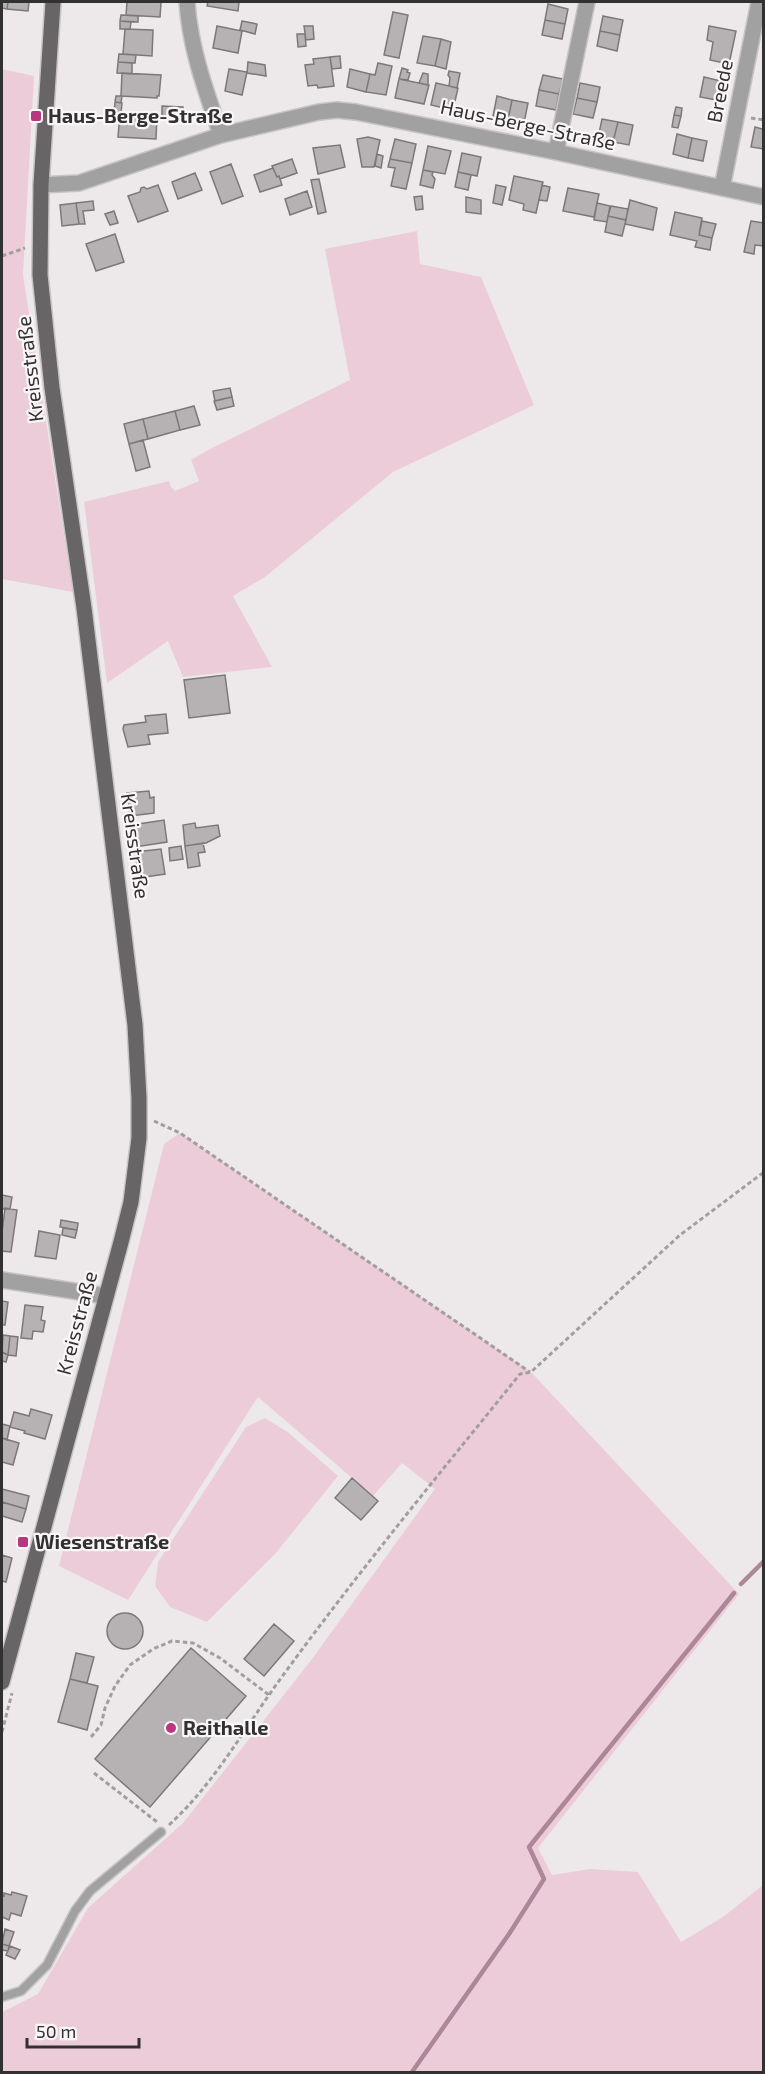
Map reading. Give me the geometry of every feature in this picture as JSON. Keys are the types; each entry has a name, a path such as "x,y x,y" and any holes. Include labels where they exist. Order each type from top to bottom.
{"main road":[{"name":"Kreisstraße","path":"8,1683 131,1203 137,1155 139,1098 135,1024 84,608 52,388 41,286 41,184 53,2"}],"street":[{"path":"187,2 188,19 196,55 221,135"},
{"path":"556,152 586,2"},
{"name":"Breede","path":"722,188 759,2"},
{"name":"Haus-Berge-Straße","path":"41,184 79,183 221,135 319,111 337,110 356,111 764,197"},
{"path":"2,1280 106,1296"}],"lane":[{"path":"2,1997 21,1990 47,1965 75,1911 90,1891 163,1830"}],"path":[{"path":"2,256 40,243"},
{"path":"152,1128 152,1121 180,1133 531,1372"},
{"path":"94,1773 163,1830 217,1773 284,1674 430,1485 520,1374 531,1372 681,1235 764,1172"},
{"path":"91,1737 101,1725 105,1708 115,1686 130,1665 153,1649 172,1641 193,1643 220,1659 269,1695"},
{"path":"2,1732 8,1683"}],"shaded area":[{"path":"2,69 34,76 23,275 73,592 2,579"},
{"path":"417,231 420,264 481,277 534,405 393,472 265,577 233,596 272,667 183,677 168,641 107,683 84,502 169,481 175,491 199,481 191,460 350,380 325,249"},
{"path":"180,1133 531,1372 739,1594 538,1848 552,1875 590,1869 638,1872 681,1942 723,1917 763,1885 763,2072 2,2072 2,2012 38,1994 88,1908 183,1823 312,1659 435,1489 402,1463 373,1496 258,1397 128,1600 59,1566 164,1144"},
{"path":"265,1418 289,1433 338,1476 276,1553 207,1622 170,1607 155,1586 158,1562 246,1427"}],"building":[{"path":"2,2 8,2 7,9 2,8"},
{"path":"8,2 29,2 28,11 7,9"},
{"path":"127,2 161,2 160,17 126,15"},
{"path":"208,2 239,2 238,11 207,6"},
{"path":"548,4 568,9 565,24 545,20"},
{"path":"393,12 408,15 399,58 384,55"},
{"path":"121,15 138,16 138,22 120,21"},
{"path":"603,16 623,20 620,35 600,31"},
{"path":"545,20 565,24 562,39 542,35"},
{"path":"120,21 131,22 130,29 120,29"},
{"path":"242,21 257,24 255,34 240,30"},
{"path":"217,26 242,31 238,53 213,48"},
{"path":"304,26 313,26 314,39 306,40"},
{"path":"709,26 736,31 729,64 710,60 713,42 707,40"},
{"path":"125,29 153,30 152,56 123,54"},
{"path":"600,31 620,35 617,51 597,46"},
{"path":"297,34 305,34 306,46 298,47"},
{"path":"423,36 441,39 435,66 417,63"},
{"path":"441,39 451,42 446,69 435,66"},
{"path":"119,54 136,55 135,63 118,62"},
{"path":"340,56 341,68 332,69 330,57"},
{"path":"330,57 334,86 318,88 317,85 308,86 305,65 314,64 313,59"},
{"path":"118,62 132,63 132,74 117,73"},
{"path":"248,62 265,65 266,76 247,73"},
{"path":"378,63 392,66 386,95 366,92 370,74 375,75"},
{"path":"402,68 410,73 408,80 399,79"},
{"path":"229,69 247,72 242,95 225,91"},
{"path":"350,69 370,74 366,92 347,87"},
{"path":"449,71 460,73 457,88 449,86"},
{"path":"122,73 161,75 159,96 157,98 121,96"},
{"path":"423,73 428,74 428,85 419,83"},
{"path":"543,75 563,79 559,94 539,90"},
{"path":"704,77 725,82 722,101 700,97"},
{"path":"399,79 429,85 424,104 395,98"},
{"path":"436,83 458,88 453,110 431,105"},
{"path":"580,83 600,87 597,102 577,98"},
{"path":"539,90 559,94 556,110 536,106"},
{"path":"116,96 122,96 121,103 115,102"},
{"path":"497,96 512,100 508,120 493,116"},
{"path":"577,98 597,102 593,118 573,114"},
{"path":"512,100 528,103 524,123 508,120"},
{"path":"115,102 122,103 121,113 114,113"},
{"path":"162,106 183,107 182,121 162,119"},
{"path":"676,107 682,108 681,116 674,115"},
{"path":"120,113 157,115 156,139 118,137"},
{"path":"674,115 681,116 678,128 672,127"},
{"path":"602,119 618,122 613,142 598,138"},
{"path":"618,122 633,125 629,145 613,142"},
{"path":"755,127 762,129 764,127 764,149 751,147"},
{"path":"677,134 692,138 688,158 673,154"},
{"path":"368,137 380,140 374,167 362,167 357,139"},
{"path":"692,138 707,141 703,161 688,158"},
{"path":"395,139 416,144 412,163 390,159"},
{"path":"340,145 345,167 318,174 313,148"},
{"path":"428,146 451,151 445,174 423,170"},
{"path":"462,153 481,157 477,176 458,172"},
{"path":"377,154 383,156 381,168 375,166"},
{"path":"292,159 297,173 280,179 279,176 277,177 272,166"},
{"path":"390,159 412,163 406,189 391,186 395,168 388,167"},
{"path":"231,164 243,196 222,204 210,172"},
{"path":"273,168 282,185 260,192 254,175"},
{"path":"423,170 433,172 435,179 433,188 420,185"},
{"path":"458,172 471,175 468,190 455,187"},
{"path":"195,173 202,190 178,199 172,182"},
{"path":"514,176 543,182 536,213 523,210 524,204 509,200"},
{"path":"319,179 326,212 318,214 311,180"},
{"path":"158,185 168,211 138,222 128,196 140,192 141,188 147,189"},
{"path":"496,185 506,187 502,205 493,203"},
{"path":"542,185 550,187 547,201 539,200"},
{"path":"568,188 599,194 594,217 563,211"},
{"path":"307,191 312,207 290,215 285,199"},
{"path":"422,196 423,209 416,210 414,197"},
{"path":"466,197 481,200 481,214 466,212"},
{"path":"630,200 657,208 653,230 625,224"},
{"path":"93,201 94,210 83,211 85,224 79,224 76,203"},
{"path":"76,203 79,224 62,226 60,205"},
{"path":"597,203 610,206 607,222 594,220"},
{"path":"611,206 628,209 626,220 608,216"},
{"path":"114,211 118,223 110,225 105,214"},
{"path":"675,212 702,218 699,235 712,238 710,250 695,247 697,241 670,235"},
{"path":"608,216 626,220 622,236 605,232"},
{"path":"702,221 716,224 712,238 699,235"},
{"path":"751,221 764,223 764,246 755,245 754,254 744,252"},
{"path":"115,234 124,262 96,271 86,244"},
{"path":"230,388 232,397 215,401 213,391"},
{"path":"232,397 234,406 217,410 214,401"},
{"path":"194,406 200,425 180,430 175,411"},
{"path":"175,411 180,430 148,439 143,419"},
{"path":"143,419 148,439 129,444 124,424"},
{"path":"143,440 150,467 136,471 129,444"},
{"path":"225,675 230,713 189,718 184,680"},
{"path":"166,714 168,733 148,735 150,744 128,747 124,725 146,722 145,716"},
{"path":"149,791 150,798 154,797 154,813 130,816 127,793"},
{"path":"164,820 167,842 135,847 132,825"},
{"path":"195,823 196,828 218,825 220,836 206,843 185,846 183,825"},
{"path":"203,843 205,852 198,853 200,866 188,868 185,846"},
{"path":"181,846 183,859 170,861 169,848"},
{"path":"161,849 165,874 139,878 135,852"},
{"path":"2,1195 12,1197 10,1209 2,1209"},
{"path":"5,1208 17,1210 11,1252 2,1251"},
{"path":"61,1220 78,1223 77,1230 60,1227"},
{"path":"63,1228 77,1230 75,1238 62,1235"},
{"path":"39,1231 60,1235 56,1259 35,1256"},
{"path":"2,1301 8,1302 5,1325 2,1325"},
{"path":"25,1305 43,1307 41,1320 45,1321 43,1332 33,1331 32,1339 21,1338"},
{"path":"3,1335 10,1336 8,1355 2,1352"},
{"path":"10,1336 18,1337 16,1356 8,1355"},
{"path":"2,1352 8,1355 6,1362 2,1361"},
{"path":"31,1409 52,1415 45,1439 10,1427 14,1412 29,1416"},
{"path":"2,1424 10,1426 7,1440 2,1438"},
{"path":"2,1438 19,1443 13,1465 2,1462"},
{"path":"352,1478 378,1501 361,1520 335,1498"},
{"path":"2,1489 29,1496 26,1509 2,1502"},
{"path":"2,1502 26,1509 22,1522 2,1516"},
{"path":"2,1555 12,1558 6,1582 2,1581"},
{"path":"125,1613 137,1619 143,1631 137,1643 125,1649 113,1643 107,1631 113,1619"},
{"path":"274,1624 294,1641 264,1676 244,1659"},
{"name":"Reithalle","path":"191,1648 246,1696 150,1807 95,1759"},
{"path":"76,1653 94,1657 87,1683 70,1679"},
{"path":"70,1679 98,1686 87,1730 58,1722"},
{"path":"12,1892 27,1896 21,1916 11,1913 9,1920 2,1917 2,1895 4,1896 4,1893 11,1895"},
{"path":"5,1929 14,1932 9,1946 2,1944"},
{"path":"2,1944 9,1946 8,1951 2,1950"},
{"path":"10,1946 20,1950 15,1959 6,1955"}],"waterway":[{"path":"741,1584 764,1561"},
{"path":"412,2072 509,1934 544,1879 529,1847 734,1593"}],"place":[{"name":"Haus-Berge-Straße","path":"36,116"},
{"name":"Wiesenstraße","path":"23,1542"},
{"name":"Reithalle","path":"171,1728"}]}
